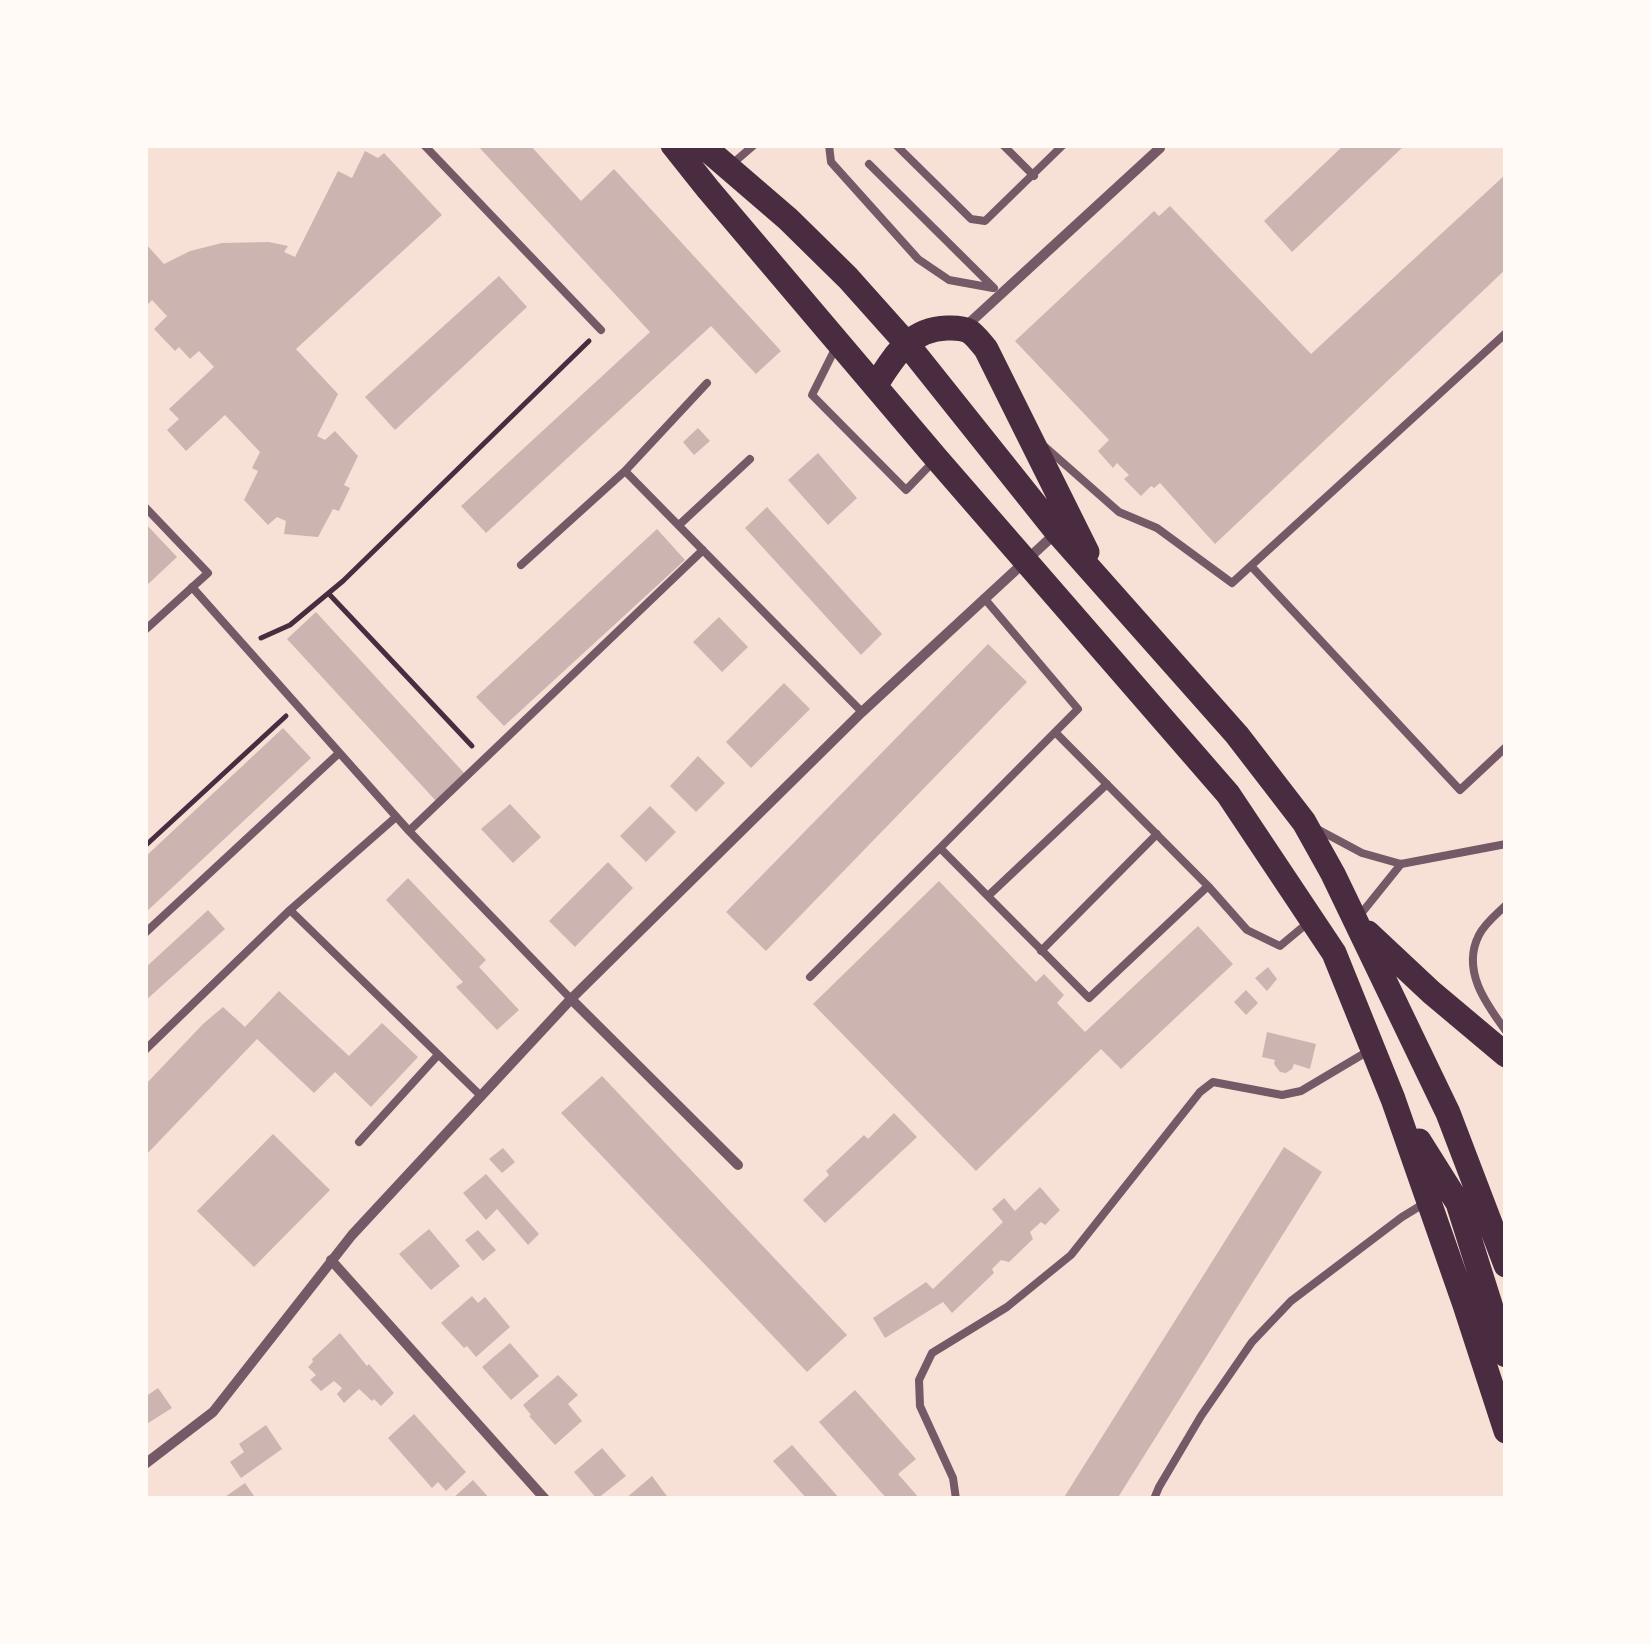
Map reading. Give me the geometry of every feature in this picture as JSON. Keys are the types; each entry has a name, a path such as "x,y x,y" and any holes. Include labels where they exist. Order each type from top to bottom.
{"main road":[{"path":"673,145 1025,562 1228,794 1334,953 1393,1099 1506,1431"},
{"path":"702,145 788,219 848,278 1057,532 1238,735 1304,822 1448,1113 1506,1266"},
{"path":"869,302 931,328 964,327 974,334 986,350 1099,580"},
{"path":"875,386 906,344 931,328"},
{"path":"1355,921 1506,1056"},
{"path":"1393,1099 1458,1203 1506,1354"}],"street":[{"path":"964,327 997,291 1162,146"},
{"path":"145,1464 214,1412 331,1260 572,999 862,712 1057,532"},
{"path":"572,999 738,1165"},
{"path":"331,1260 545,1499"}],"lane":[{"path":"424,145 601,330"},
{"path":"729,167 754,145"},
{"path":"829,145 831,162 918,258 949,280 997,291"},
{"path":"896,145 970,219 985,222 1063,145"},
{"path":"1003,145 1034,176"},
{"path":"869,164 997,291"},
{"path":"1026,430 1119,512 1158,528 1232,584 1506,333"},
{"path":"838,342 812,395 906,490 937,459"},
{"path":"521,565 625,471 708,383"},
{"path":"679,526 750,460"},
{"path":"625,471 862,712"},
{"path":"145,507 208,573 145,630"},
{"path":"409,831 703,550"},
{"path":"1251,566 1460,790 1506,747"},
{"path":"192,587 396,817 572,999"},
{"path":"810,977 1078,708 984,598"},
{"path":"1056,732 1248,930 1280,946 1311,920"},
{"path":"145,933 338,754"},
{"path":"988,896 1107,784"},
{"path":"145,1050 290,910 396,817"},
{"path":"1304,822 1362,854 1401,864 1506,844"},
{"path":"1041,951 1157,834"},
{"path":"940,848 1089,998 1208,886"},
{"path":"1334,953 1401,864"},
{"path":"1506,905 1479,935 1474,970 1478,989 1506,1030"},
{"path":"290,910 481,1096"},
{"path":"956,1499 953,1478 920,1406 920,1380 932,1353 1007,1307 1071,1255 1200,1092 1213,1082 1282,1095 1301,1091 1373,1048"},
{"path":"359,1142 438,1055"},
{"path":"1154,1499 1201,1416 1252,1342 1291,1301 1428,1200"}],"path":[{"path":"247,649 290,624 344,582 601,330"},
{"path":"328,594 484,759"},
{"path":"145,846 297,706"}],"building":[{"path":"477,145 530,145 581,201 614,169 781,351 756,374 711,326 486,533 461,506 650,332"},
{"path":"1344,145 1405,145 1292,252 1264,221"},
{"path":"365,151 378,158 384,153 442,215 296,349 338,394 317,436 325,440 335,431 358,456 344,485 350,488 339,511 333,509 318,537 284,534 286,521 277,517 268,525 244,500 258,471 252,468 260,452 225,415 186,451 167,430 179,419 169,409 214,367 199,351 190,359 179,347 175,351 154,329 167,316 152,300 145,307 145,243 164,264 190,251 222,243 269,242 288,246 284,252 295,257 338,171 352,178"},
{"path":"1506,174 1506,269 1215,544 1160,483 1141,496 1124,479 1129,475 1117,463 1113,468 1098,451 1109,440 1015,341 1154,211 1159,216 1170,206 1311,354"},
{"path":"499,276 527,307 395,430 365,397"},
{"path":"698,428 710,441 694,455 683,442"},
{"path":"818,453 857,498 828,525 788,480"},
{"path":"767,507 882,634 861,655 745,528"},
{"path":"145,523 177,557 145,587"},
{"path":"657,529 685,560 504,726 476,697"},
{"path":"316,612 465,774 436,801 287,639"},
{"path":"719,617 748,647 722,672 693,642"},
{"path":"988,644 1027,682 766,951 726,912"},
{"path":"784,683 810,709 751,768 726,742"},
{"path":"283,728 311,758 145,913 145,857"},
{"path":"698,756 725,783 696,812 670,786"},
{"path":"510,804 541,837 513,863 481,829"},
{"path":"650,806 676,832 646,862 620,836"},
{"path":"608,862 633,888 575,947 549,921"},
{"path":"408,878 486,960 479,967 519,1010 497,1030 456,987 463,982 386,900"},
{"path":"939,881 1036,982 1044,974 1064,995 1057,1003 1085,1032 1198,926 1233,964 1121,1069 1101,1049 976,1171 813,1004"},
{"path":"208,910 225,929 145,1001 145,968"},
{"path":"1268,967 1277,979 1267,991 1255,978"},
{"path":"1246,990 1258,1003 1246,1015 1234,1002"},
{"path":"279,991 349,1056 382,1023 418,1057 371,1107 335,1072 314,1093 257,1039 145,1156 145,1085 223,1007 245,1027"},
{"path":"1267,1032 1316,1044 1310,1069 1294,1064 1286,1073 1280,1072 1275,1060 1262,1057"},
{"path":"602,1076 847,1335 807,1372 561,1113"},
{"path":"894,1113 917,1137 825,1223 803,1200 829,1175 826,1171"},
{"path":"273,1134 330,1190 254,1267 197,1211"},
{"path":"1284,1147 1322,1172 1117,1499 1063,1499"},
{"path":"503,1148 515,1162 502,1173 489,1159"},
{"path":"486,1174 539,1234 528,1245 497,1209 486,1220 463,1193"},
{"path":"1040,1187 1060,1210 1045,1225 1041,1222 1030,1232 1033,1239 1009,1262 1001,1260 992,1269 994,1273 952,1313 943,1302 885,1338 873,1318 926,1282 933,1289 1003,1222 992,1209 1004,1198 1015,1211"},
{"path":"429,1229 460,1266 431,1290 399,1254"},
{"path":"478,1230 496,1250 483,1261 465,1240"},
{"path":"472,1296 478,1303 485,1297 510,1327 476,1357 441,1323"},
{"path":"340,1333 394,1393 381,1406 359,1389 344,1403 337,1394 342,1388 334,1381 321,1391 310,1380 316,1375 308,1367 312,1359"},
{"path":"510,1343 539,1376 511,1400 482,1367"},
{"path":"558,1375 578,1395 568,1404 582,1421 555,1445 523,1405"},
{"path":"158,1388 172,1408 145,1425 145,1397"},
{"path":"855,1390 916,1459 898,1474 920,1499 887,1499 819,1422"},
{"path":"414,1414 466,1472 446,1491 438,1482 432,1488 388,1438"},
{"path":"266,1425 282,1449 241,1478 230,1462 244,1452 239,1444"},
{"path":"792,1445 840,1499 807,1499 773,1461"},
{"path":"602,1448 626,1476 597,1499 574,1472"},
{"path":"652,1476 669,1499 625,1499"},
{"path":"473,1480 490,1499 452,1499"},
{"path":"245,1483 256,1499 222,1499"}]}
